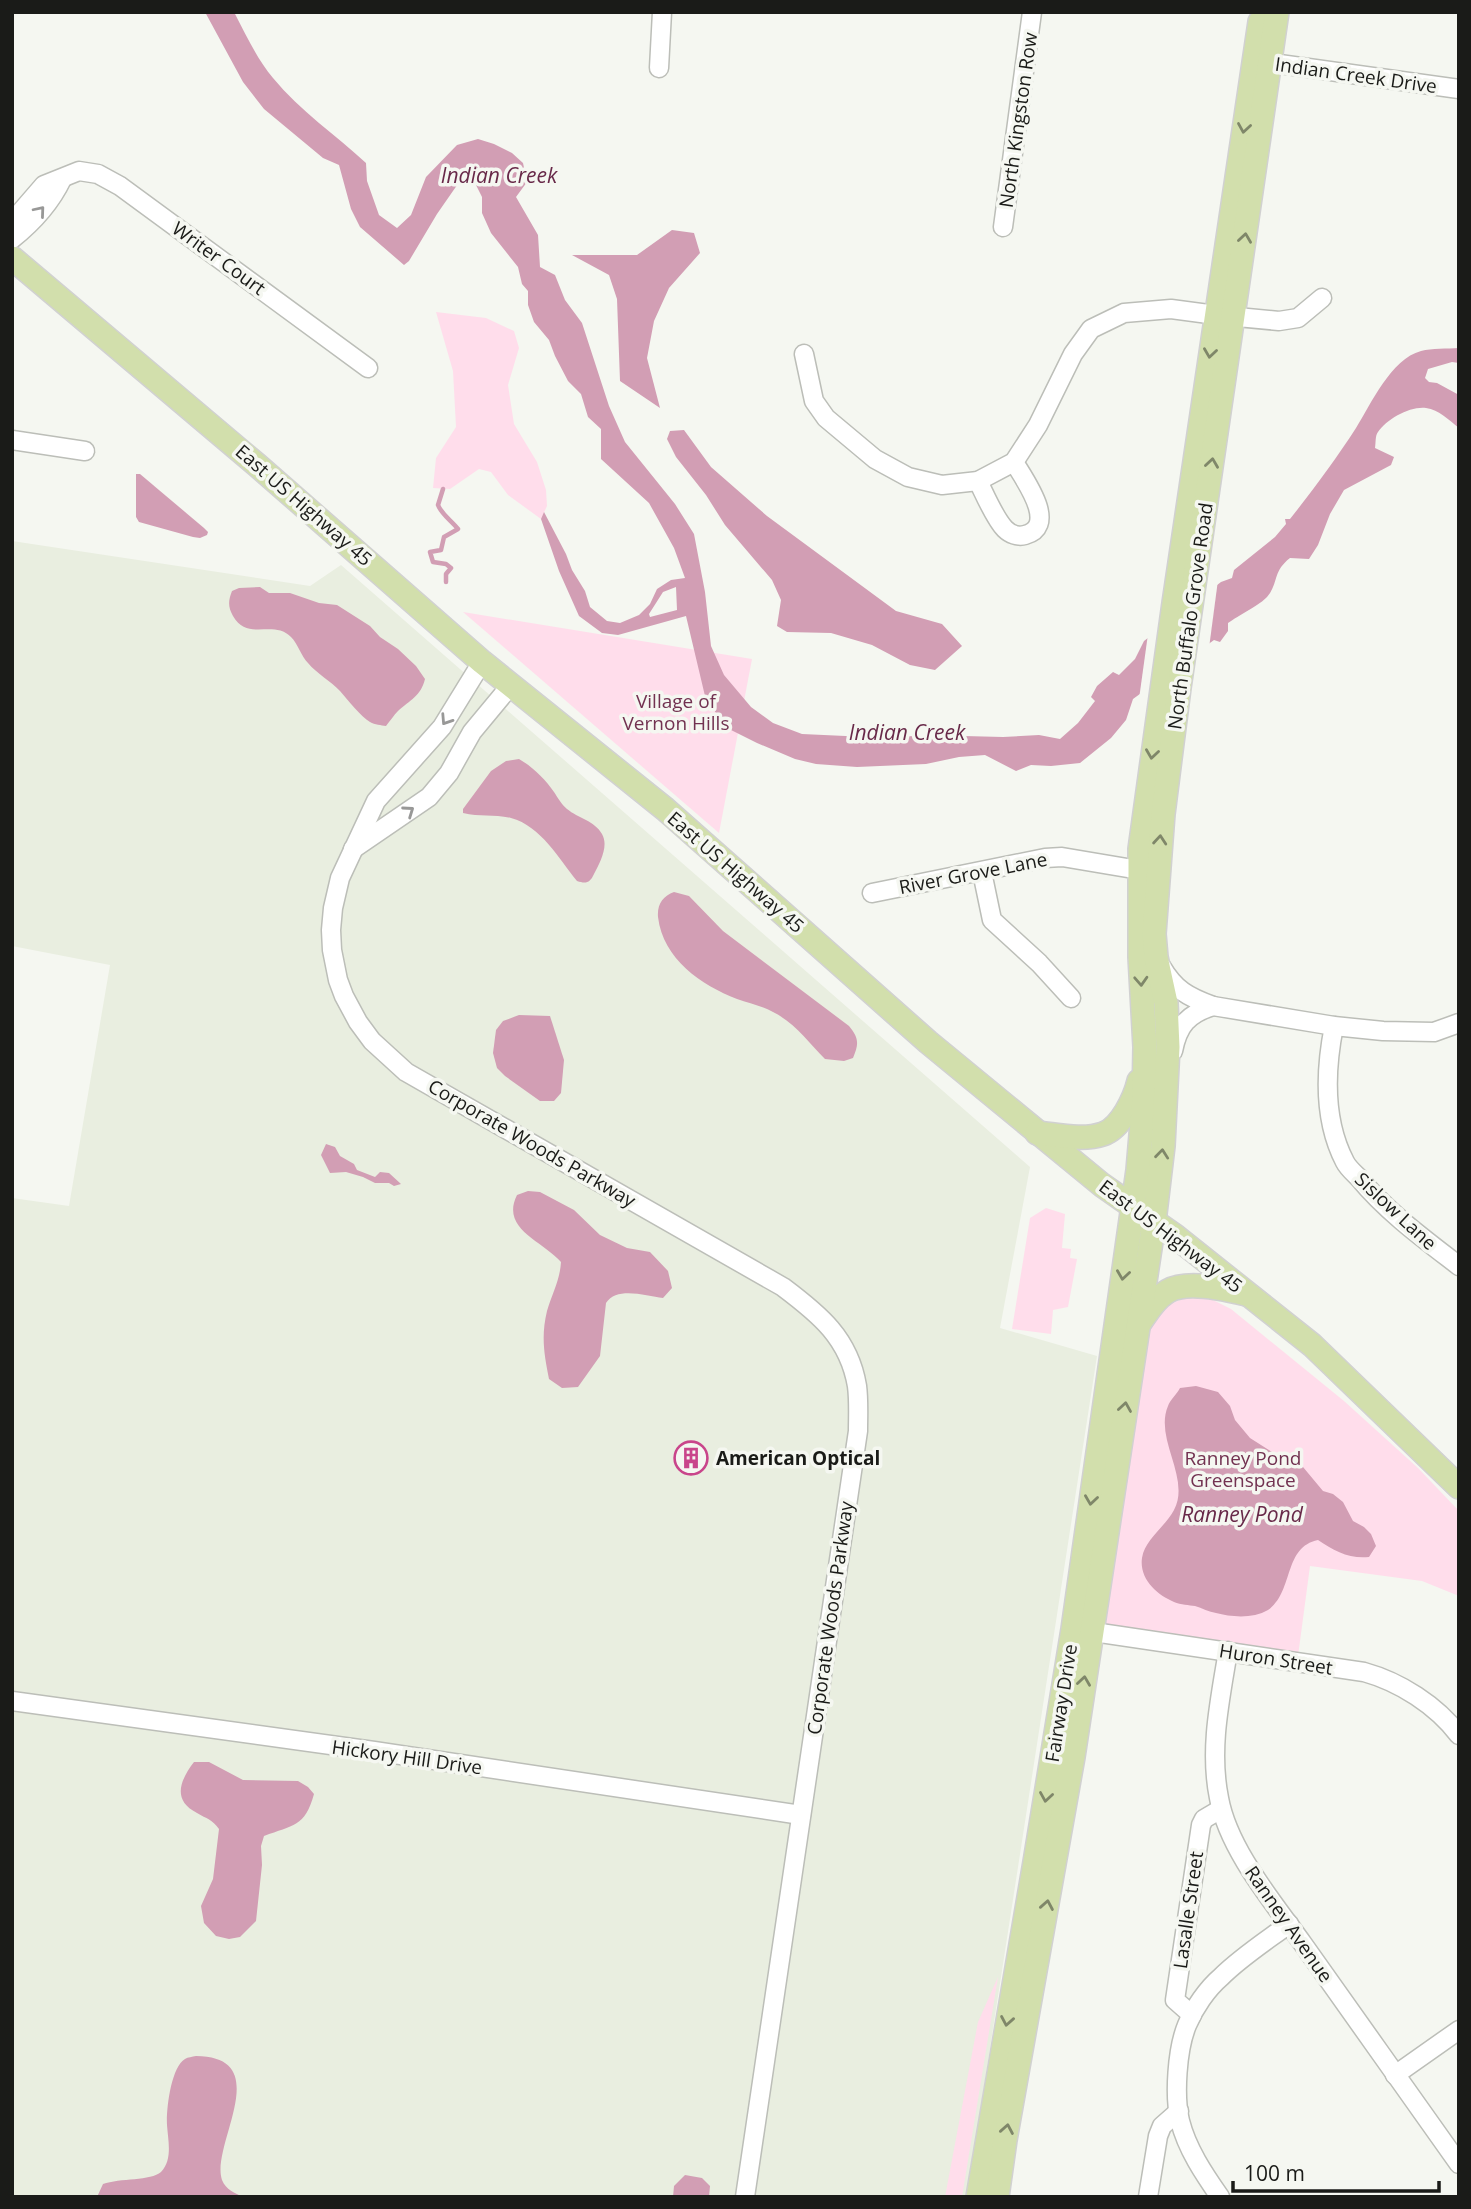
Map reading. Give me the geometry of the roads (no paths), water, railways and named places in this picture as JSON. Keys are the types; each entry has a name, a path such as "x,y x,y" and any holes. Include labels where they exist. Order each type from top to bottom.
{"main road":[{"name":"North Buffalo Grove Road","path":"1133,1207 1140,1149 1145,1047 1140,957 1148,872 1170,687 1262,61 1262,12"},
{"name":"North Buffalo Grove Road","path":"1262,61 1277,12"},
{"name":"East US Highway 45","path":"12,258 257,465 482,662 665,809 928,1042 1102,1185 1175,1236 1312,1345 1459,1487"},
{"name":"North Buffalo Grove Road","path":"1148,872 1156,957 1166,1003 1168,1047 1163,1146 1154,1222"},
{"path":"1037,1133 1082,1137 1105,1134 1124,1116 1137,1090 1145,1047"},
{"name":"Fairway Drive","path":"997,2197 1073,1757 1082,1630 1133,1207"},
{"name":"Fairway Drive","path":"978,2197 1035,1862 1082,1630 1154,1222"},
{"path":"1137,1327 1152,1306 1168,1291 1210,1287 1249,1294"}],"street":[{"path":"659,68 662,12"},
{"name":"North Kingston Row","path":"1003,227 1032,12"},
{"name":"Indian Creek Drive","path":"1262,61 1459,89"},
{"name":"Writer Court","path":"12,222 44,185 79,171 98,174 120,186 368,368"},
{"path":"12,239 26,228 55,193 62,179"},
{"path":"804,354 814,401 826,418 875,459 908,477 942,485 978,481 1014,462 1038,425 1073,354 1091,329 1124,313 1171,309 1279,321 1298,318 1322,298"},
{"path":"12,440 85,451"},
{"path":"978,481 1004,528 1019,536 1035,531 1040,524 1040,514 1014,462"},
{"name":"Corporate Woods Parkway","path":"482,662 442,727 376,801 340,878 331,930 332,950 344,996 358,1022 385,1055 406,1072 783,1287 829,1325 844,1348 857,1388 858,1431 745,2197"},
{"path":"353,849 429,797 449,773 472,732 511,685"},
{"name":"River Grove Lane","path":"872,893 1045,858 1062,857 1148,872"},
{"path":"982,872 992,920 1071,998"},
{"path":"1156,957 1168,978 1186,996 1213,1006 1334,1026 1383,1031 1434,1032 1459,1023"},
{"path":"1164,1122 1171,1114 1174,1101 1173,1050 1177,1032 1187,1020 1201,1010 1213,1006"},
{"name":"Sislow Lane","path":"1334,1026 1329,1049 1327,1085 1330,1124 1346,1163 1371,1194 1459,1266"},
{"name":"Huron Street","path":"1082,1630 1364,1672 1411,1692 1448,1721 1459,1735"},
{"name":"Ranney Avenue","path":"1228,1651 1214,1763 1221,1809 1231,1836 1239,1852 1289,1924 1459,2164"},
{"name":"Hickory Hill Drive","path":"12,1701 388,1753 801,1815"},
{"name":"Lasalle Street","path":"1192,2015 1175,2000 1201,1825 1204,1819 1221,1809"},
{"name":"Lasalle Street","path":"1220,2197 1193,2155 1180,2120 1177,2094 1181,2046 1186,2026 1197,2005 1219,1978 1289,1924"},
{"path":"1395,2075 1459,2030"},
{"path":"1148,2197 1157,2136 1162,2126 1179,2111"}],"water":[{"name":"Indian Creek","path":"205,12 234,12 273,78 306,112 366,163 367,181 379,215 397,228 411,215 426,177 457,145 478,139 512,153 523,163 527,182 516,197 538,235 540,267 555,275 565,300 582,323 609,406 625,442 675,504 694,534 705,592 711,646 724,675 751,707 773,723 802,734 889,738 924,735 1039,735 1060,739 1078,723 1095,701 1091,697 1097,686 1113,672 1119,675 1135,659 1144,641 1221,582 1232,578 1234,570 1275,537 1286,524 1285,519 1290,519 1324,474 1383,384 1400,363 1421,351 1459,348 1459,363 1452,362 1428,369 1425,378 1459,395 1459,428 1440,413 1426,408 1406,411 1387,422 1377,434 1375,448 1394,457 1391,465 1344,490 1309,559 1290,558 1284,563 1267,597 1228,623 1228,631 1220,642 1214,640 1133,699 1126,720 1111,738 1080,763 1031,765 1016,771 985,755 926,764 857,767 816,764 795,759 725,727 705,696 686,616 618,635 602,633 579,616 559,571 541,519 544,512 585,591 590,607 607,621 620,623 639,615 650,604 657,589 671,580 685,578 674,548 649,503 601,459 601,429 588,417 581,394 568,381 549,340 534,322 528,305 528,291 522,284 518,267 491,233 482,213 482,197 474,181 462,178 404,265 360,227 351,209 339,165 323,158 264,109 243,82","holes":["676,587 677,610 650,617 649,614 663,592"]},
{"path":"672,230 694,233 700,253 669,288 654,321 647,358 660,408 620,381 617,299 609,275 572,255 637,255"},
{"path":"684,430 711,467 767,516 896,611 942,624 962,646 935,670 910,665 872,645 831,633 787,632 777,626 781,600 772,580 725,525 706,495 676,457 667,439 670,431"},
{"path":"136,474 140,474 204,528 208,532 207,535 193,537 139,522 136,517"},
{"path":"260,587 269,593 290,593 319,603 337,605 370,626 416,666 425,679 421,690 386,726 370,722 312,667 291,637 276,630 246,628 239,624 229,607 232,591"},
{"path":"519,759 543,778 565,807 595,826 602,834 605,844 603,854 589,881 577,881 548,844 522,822 505,817 463,813 463,809 491,771 506,761"},
{"path":"674,892 689,896 723,931 849,1026 857,1041 853,1058 844,1061 825,1059 781,1016 723,993 686,968 667,946 658,917 662,901"},
{"path":"519,1015 550,1016 564,1060 561,1093 554,1101 540,1101 497,1068 493,1053 496,1030 503,1021"},
{"path":"326,1144 335,1147 340,1156 354,1164 357,1170 375,1177 380,1172 389,1173 401,1184 394,1186 389,1183 375,1183 346,1172 330,1173 321,1155"},
{"path":"528,1191 540,1192 574,1210 600,1235 627,1248 650,1252 668,1271 672,1288 663,1298 624,1293 606,1303 600,1356 578,1387 562,1388 549,1379 544,1329 561,1262 526,1233 514,1217 513,1207 517,1195"},
{"name":"Ranney Pond","path":"1196,1386 1218,1392 1250,1438 1288,1462 1303,1467 1323,1491 1333,1494 1343,1502 1353,1521 1371,1534 1376,1546 1369,1557 1342,1553 1318,1540 1307,1544 1294,1560 1276,1602 1268,1610 1249,1616 1222,1614 1179,1604 1156,1591 1143,1573 1142,1558 1151,1539 1174,1510 1178,1498 1176,1472 1165,1432 1165,1419 1169,1404 1180,1388"},
{"path":"194,1762 209,1762 243,1780 298,1781 314,1794 302,1819 290,1827 264,1836 256,1921 240,1937 229,1939 216,1936 204,1923 201,1906 213,1879 219,1829 212,1821 189,1808 181,1796 182,1782"},
{"path":"196,2056 220,2060 233,2071 237,2086 224,2146 222,2180 228,2189 243,2197 97,2197 103,2184 150,2177 165,2167 169,2150 167,2109 170,2089 180,2064 186,2058"},
{"path":"685,2175 702,2178 710,2186 709,2197 673,2197 674,2186"}],"waterway":[{"path":"443,489 438,505 458,529 444,537 441,550 430,552 433,562 446,564 451,568 446,574 446,582"}],"place":[{"name":"American Optical","path":"691,1458"}],"park label":[{"name":"Village of Vernon Hills","path":"676,712"},
{"name":"Ranney Pond Greenspace","path":"1243,1469"}]}
